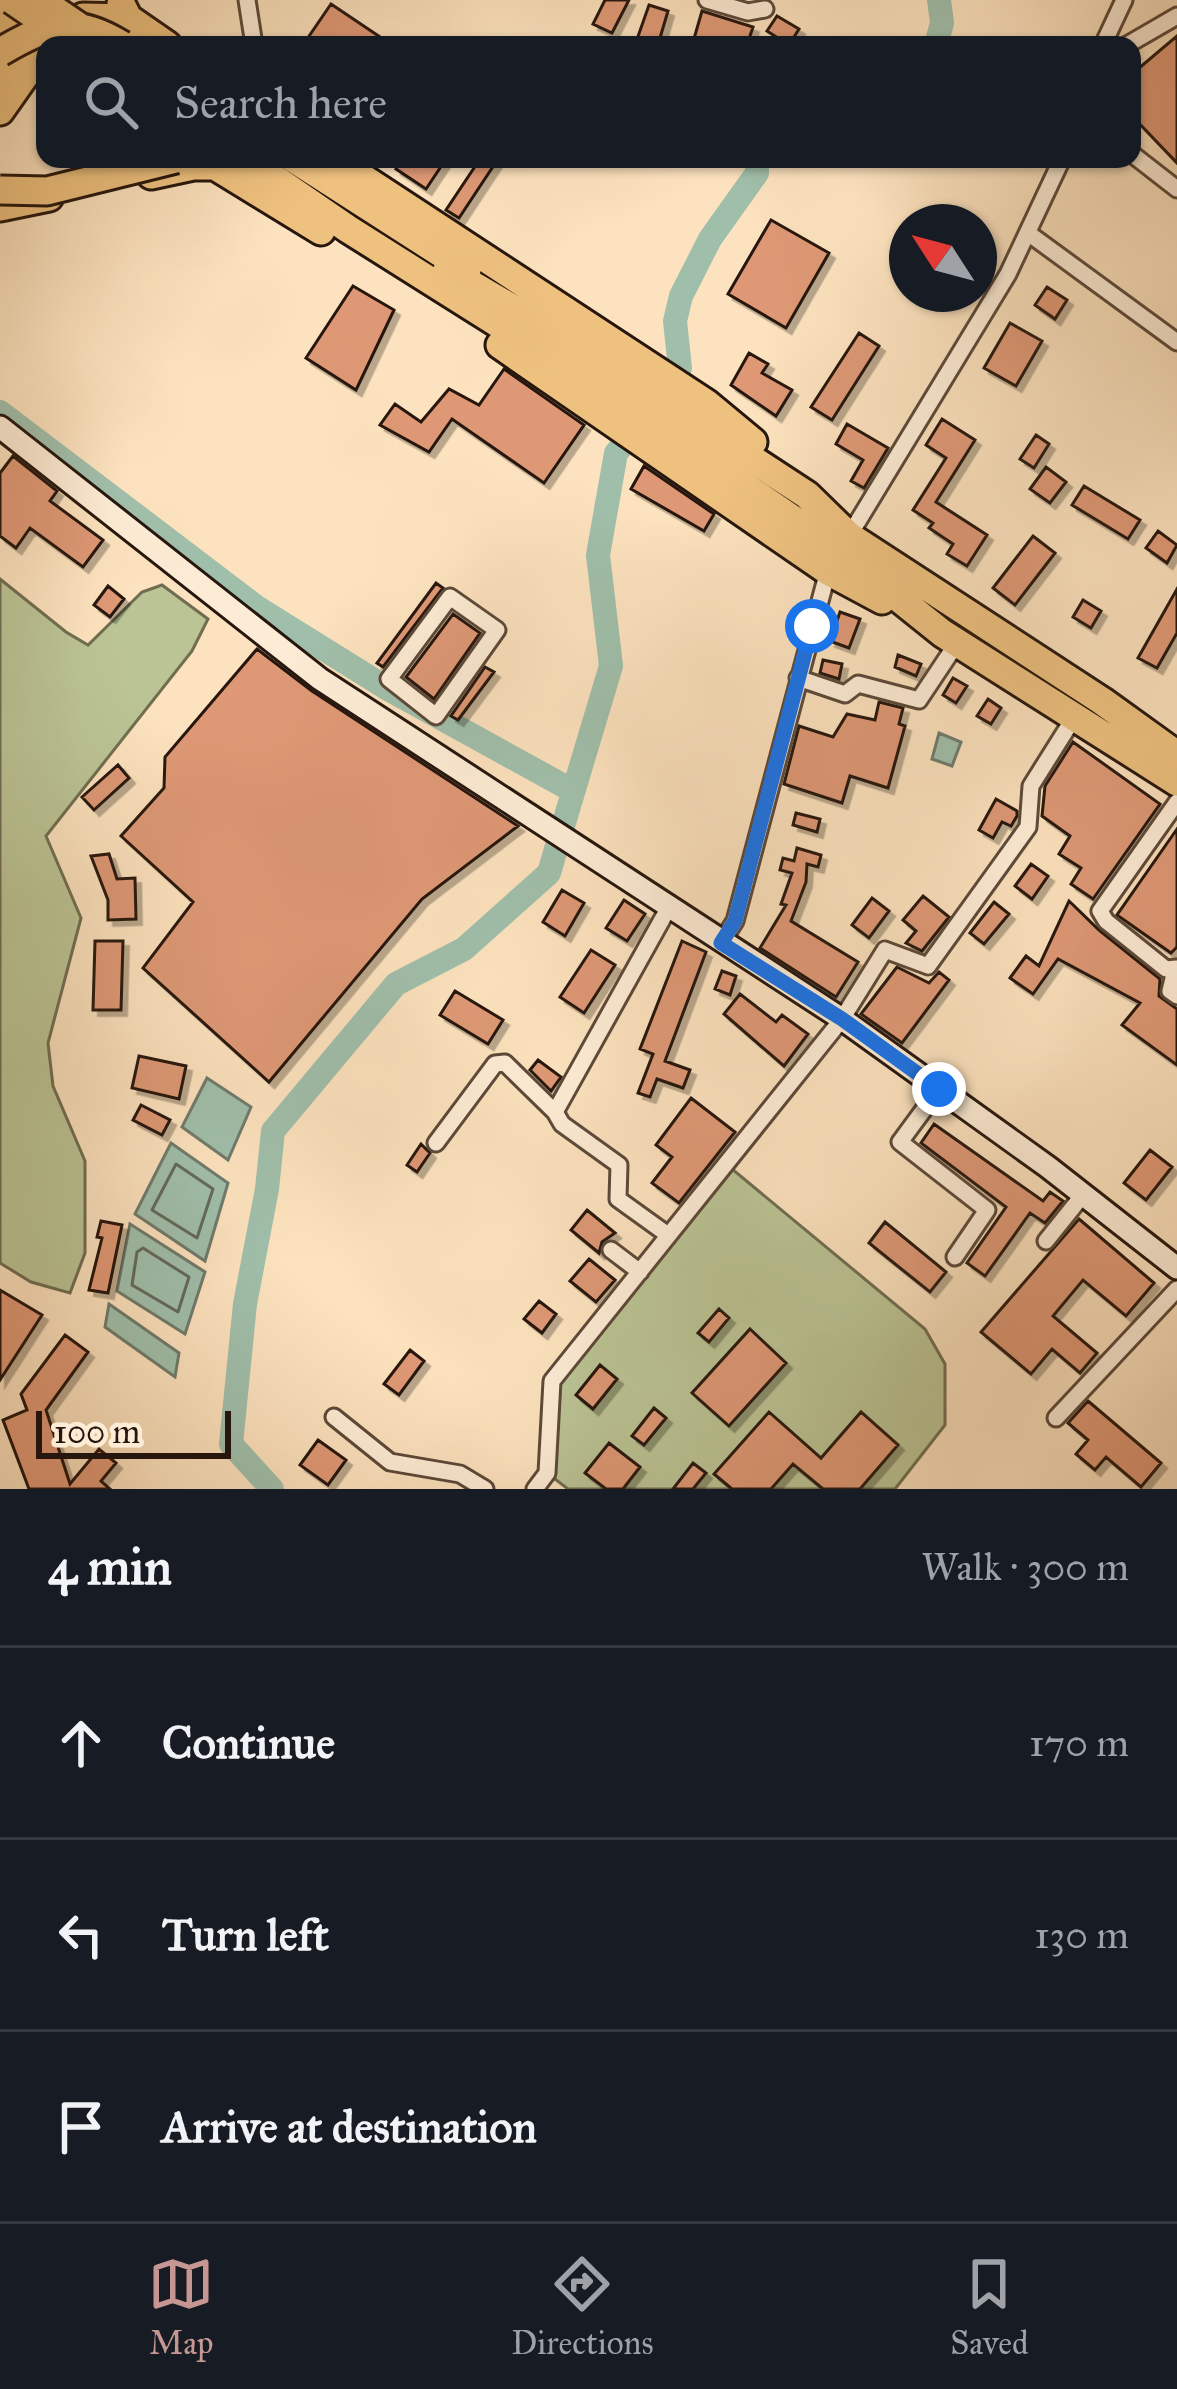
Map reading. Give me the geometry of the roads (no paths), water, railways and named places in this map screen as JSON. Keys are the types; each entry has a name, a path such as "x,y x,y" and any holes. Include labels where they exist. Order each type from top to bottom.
{"highway":[{"path":"0,29 16,0 66,36"},
{"path":"40,0 94,36"},
{"path":"0,79 54,0"},
{"path":"53,36 78,0"},
{"path":"71,36 83,17 96,14 123,21 150,36"},
{"path":"0,52 58,26 123,21"},
{"path":"0,111 36,60"},
{"path":"0,190 47,191 157,168"},
{"path":"0,207 161,168"},
{"path":"218,168 424,293 828,571 949,638"},
{"path":"229,168 246,171 949,638 1177,782"},
{"path":"261,168 604,362 802,492"},
{"path":"285,168 353,223 841,552 949,638"},
{"path":"307,168 702,412 849,536 1177,755"},
{"path":"348,168 706,403 794,476 802,492"}],"street":[{"path":"248,0 253,36"},
{"path":"706,0 748,12 765,9"},
{"path":"1107,36 1124,0"},
{"path":"1141,37 1177,16"},
{"path":"1141,161 1177,188"},
{"path":"849,536 931,406 1028,232 1058,168"},
{"path":"1028,232 1177,341"},
{"path":"0,427 264,637 404,711 669,907 842,1019 1177,1268"},
{"path":"721,943 735,921 828,571"},
{"path":"450,597 497,630 436,716 404,711 389,679 450,597"},
{"path":"798,678 845,694 858,684 919,700 949,638"},
{"path":"535,1489 548,1474 552,1381 842,1019 885,950 928,966 1028,827 1031,786 1075,716"},
{"path":"1177,802 1100,910 1106,921 1166,969 1176,969 1170,991 1177,997"},
{"path":"556,1112 669,907"},
{"path":"436,1143 495,1064 505,1063 556,1112 562,1124 619,1165 618,1199 668,1235"},
{"path":"939,1089 900,1142 987,1210 956,1258"},
{"path":"1046,1241 1082,1196"},
{"path":"611,1250 640,1272"},
{"path":"1056,1418 1177,1289"},
{"path":"334,1417 390,1462 460,1474 485,1489"}],"water":[{"path":"939,733 961,742 952,766 932,759"},
{"path":"207,1078 251,1107 228,1160 182,1127"},
{"path":"171,1143 228,1183 205,1261 135,1214"},
{"path":"130,1224 205,1272 185,1334 117,1291"},
{"path":"109,1304 179,1353 175,1377 105,1327"}],"waterway":[{"path":"938,36 939,0"},
{"path":"667,392 680,368 675,321 681,296 710,239 757,168"},
{"path":"0,412 258,608 388,689 573,791"},
{"path":"563,826 611,666 598,555 616,453 641,424"},
{"path":"272,1489 231,1444 245,1304 273,1131 396,984 464,949 549,873 558,842"}]}
